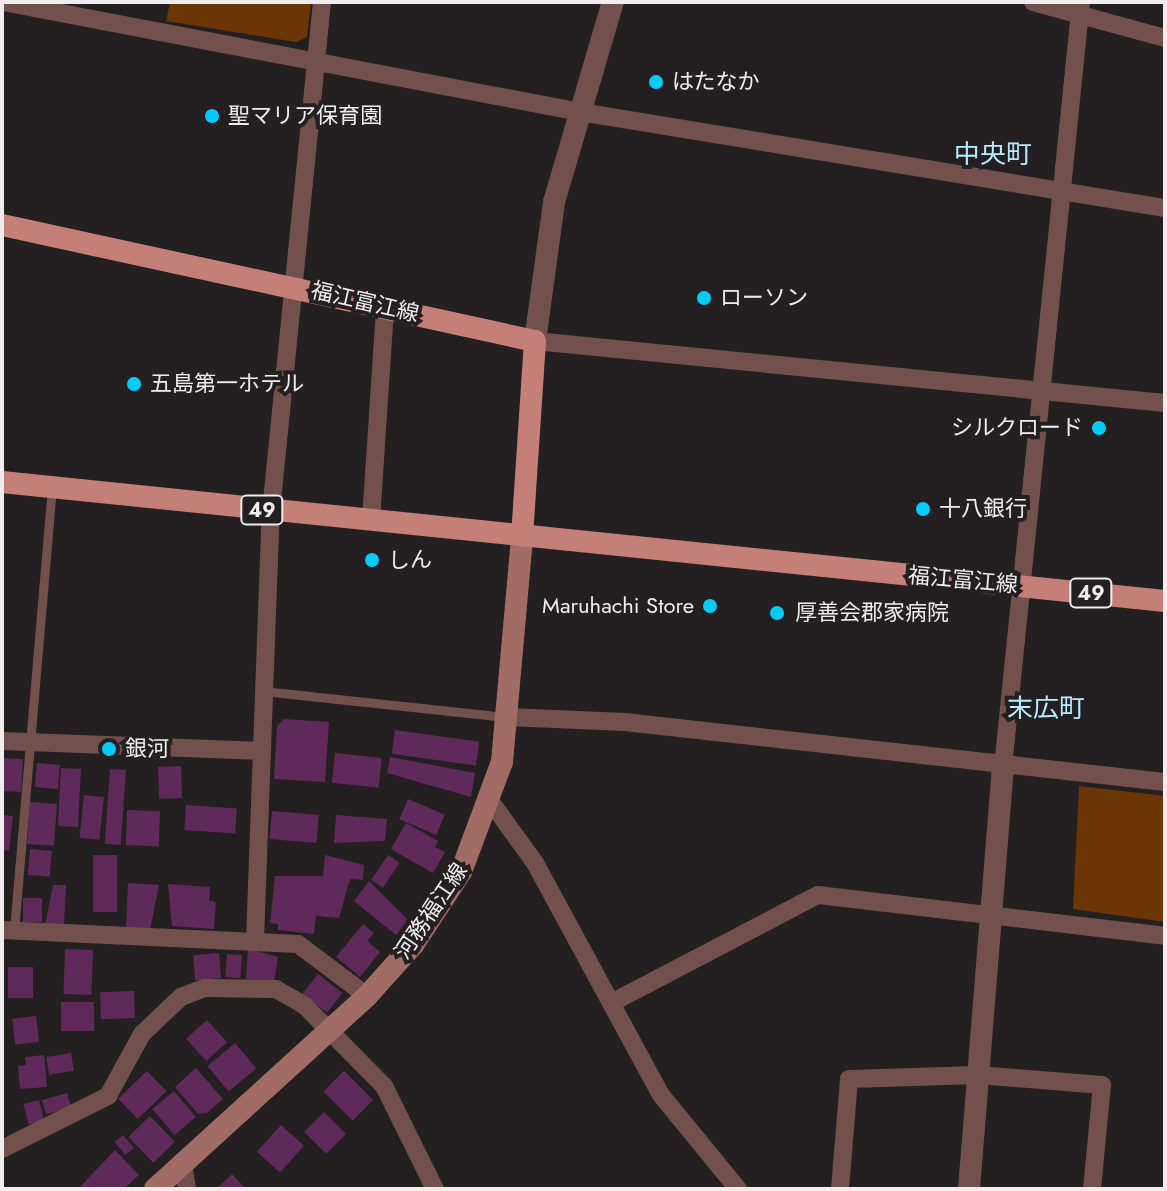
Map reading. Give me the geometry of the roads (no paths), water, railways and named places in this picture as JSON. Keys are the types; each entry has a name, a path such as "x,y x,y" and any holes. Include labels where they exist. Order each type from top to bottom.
{"main road":[{"name":"福江富江線","path":"2,225 296,285 535,341"},
{"path":"522,536 535,341"},
{"name":"福江富江線","path":"2,482 1165,601"},
{"name":"河務福江線","path":"155,1189 367,996 433,918 461,872 491,802 507,717 522,536"}],"street":[{"path":"3,2 316,59 580,112 1165,208"},
{"path":"255,940 271,511 322,2"},
{"path":"1033,2 1079,8 1165,38"},
{"path":"609,3 554,202 535,341 1165,403"},
{"path":"969,1189 1017,585 1079,8"},
{"path":"371,520 385,307"},
{"path":"507,717 625,722 1003,767 1165,782"},
{"path":"2,741 31,745 260,751"},
{"path":"491,802 535,863 661,1095 738,1189"},
{"path":"613,1002 818,895 1165,936"},
{"path":"8,930 255,940 310,948 367,996"},
{"path":"2,1149 108,1096 142,1034 197,989 276,989 331,1030 402,1112 435,1189"},
{"path":"840,1189 849,1079 978,1075 1102,1085 1092,1189"},
{"path":"183,1164 187,1189"}],"lane":[{"path":"8,930 31,745 52,487"},
{"path":"263,691 507,717"}],"place":[{"name":"はたなか","path":"656,82"},
{"name":"聖マリア保育園","path":"212,116"},
{"name":"ローソン","path":"704,298"},
{"name":"五島第一ホテル","path":"134,384"},
{"name":"シルクロード","path":"1099,428"},
{"name":"十八銀行","path":"923,509"},
{"name":"しん","path":"372,560"},
{"name":"Maruhachi Store","path":"710,606"},
{"name":"厚善会郡家病院","path":"777,613"},
{"name":"銀河","path":"109,749"}],"district":[{"name":"中央町","path":"993,155"},
{"name":"末広町","path":"1046,709"}]}
